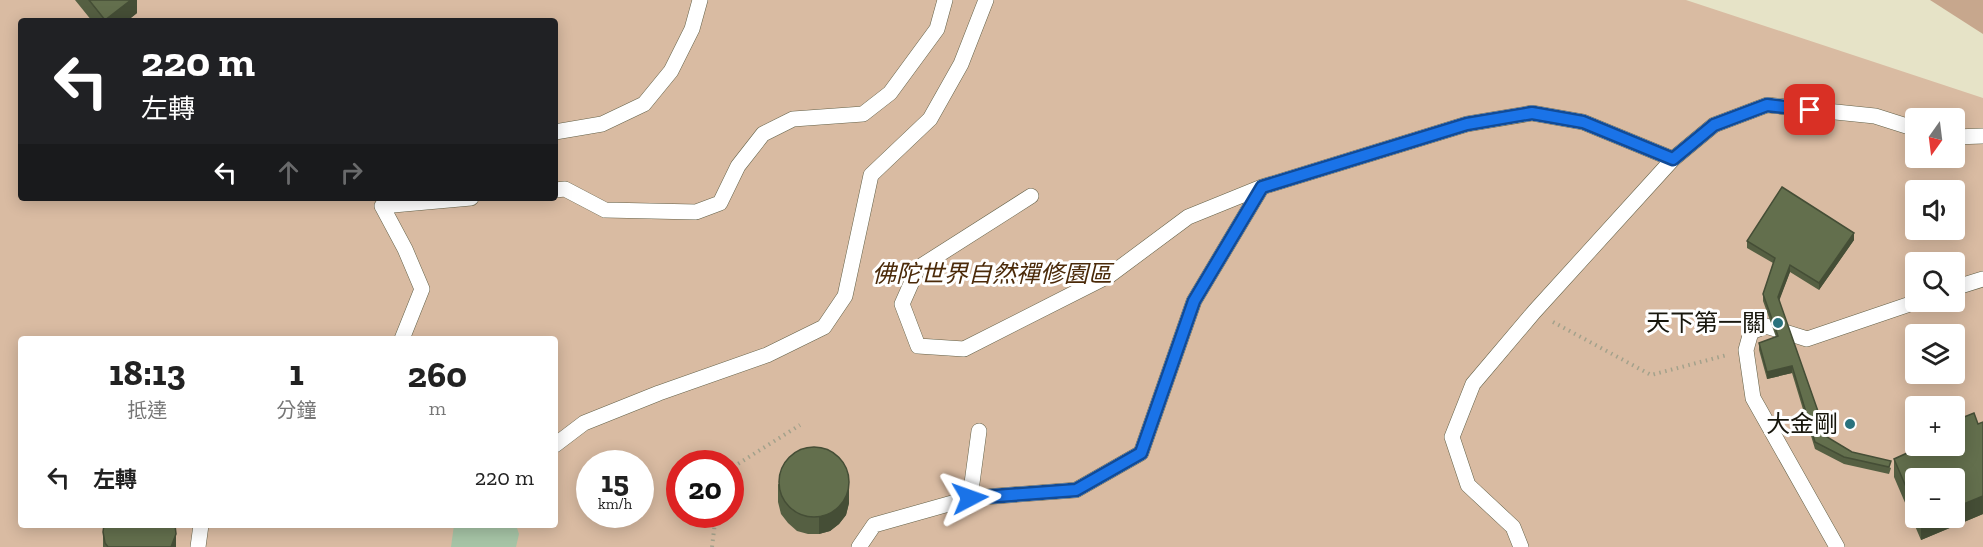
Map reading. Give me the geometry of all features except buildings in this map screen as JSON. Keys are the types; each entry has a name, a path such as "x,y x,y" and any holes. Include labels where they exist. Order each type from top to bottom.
{"lane":[{"path":"558,131 602,124 644,104 671,71 692,29 700,0"},
{"path":"558,190 565,189 605,210 696,212 720,203 738,166 763,134 793,119 863,114 890,93 937,29 945,0"},
{"path":"558,443 584,423 766,355 824,327 845,296 871,175 930,119 961,64 986,0"},
{"path":"1521,547 1513,527 1468,485 1452,437 1473,384 1534,312 1673,159 1714,125 1767,105 1875,116 1905,126"},
{"path":"1031,196 918,268 902,304 918,346 964,350 1110,275 1188,218 1262,187 1467,124 1532,113 1583,122 1673,159"},
{"path":"1965,136 1983,135"},
{"path":"859,547 874,525 970,498 1076,490 1141,453 1194,301 1262,187"},
{"path":"403,336 422,289 384,202 406,201"},
{"path":"1965,285 1983,279"},
{"path":"1837,547 1753,398 1746,350 1751,332 1766,326 1807,339 1905,306"},
{"path":"970,498 979,431"},
{"path":"198,547 201,528"}],"path":[{"path":"1534,312 1652,375 1746,350"},
{"path":"744,460 800,425"},
{"path":"712,547 714,528"}],"green space":[{"name":"佛陀世界自然禪修園區","path":"0,0 1686,0 1983,98 1983,547 0,547"}],"shaded area":[{"path":"1930,0 1983,0 1983,34"},
{"path":"454,528 517,528 519,534 516,547 451,547"}],"place":[{"name":"天下第一關","path":"1778,323"},
{"name":"大金剛","path":"1850,424"}],"route":[{"path":"970,498 1076,490 1141,453 1194,301 1262,187 1467,124 1532,113 1583,122 1673,159 1714,125 1767,105 1810,110"}]}
